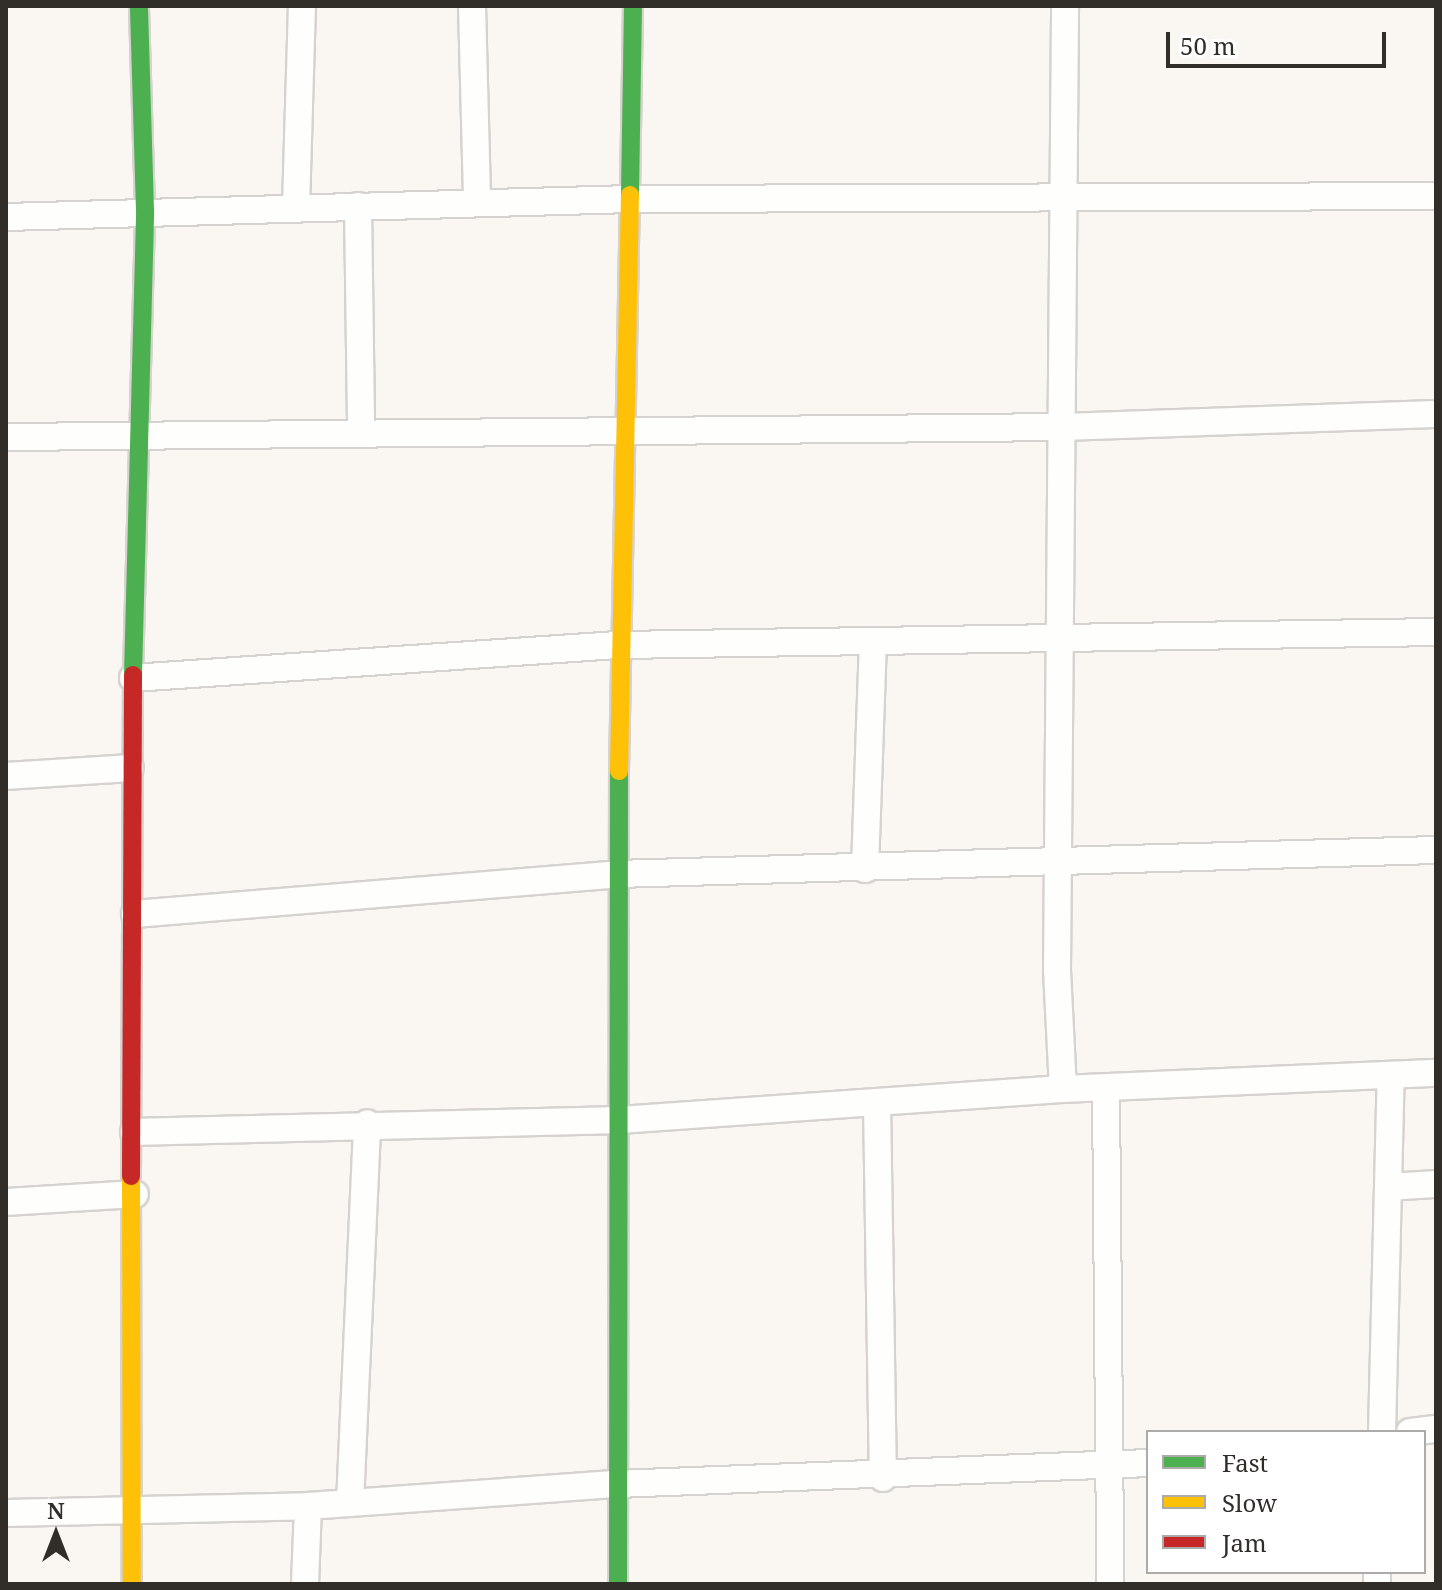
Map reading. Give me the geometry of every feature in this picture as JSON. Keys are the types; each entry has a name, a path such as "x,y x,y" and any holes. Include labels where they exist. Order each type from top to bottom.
{"street":[{"path":"132,1584 135,914 130,768 143,431 145,211 139,6"},
{"path":"296,207 302,6"},
{"path":"472,6 477,203"},
{"path":"618,1584 617,874 633,6"},
{"path":"1063,1089 1058,864 1065,6"},
{"path":"6,217 630,199 1436,196"},
{"path":"358,206 361,431"},
{"path":"6,437 143,431 1061,427 1436,414"},
{"path":"133,678 620,645 1061,642 1436,632"},
{"path":"865,869 873,643"},
{"path":"6,776 130,768"},
{"path":"135,914 617,874 1058,864 1436,850"},
{"path":"134,1132 367,1123 618,1120 1063,1089 1436,1073"},
{"path":"1382,1430 1391,1075"},
{"path":"1106,1089 1114,1467 1110,1584"},
{"path":"877,1102 883,1478"},
{"path":"350,1503 367,1123"},
{"path":"1389,1187 1436,1184"},
{"path":"6,1202 135,1194"},
{"path":"6,1513 131,1507 308,1506 617,1484 883,1478 1146,1463"},
{"path":"305,1584 308,1506"}],"traffic: fast":[{"path":"133,675 145,211 139,6"},
{"path":"630,195 633,6"},
{"path":"618,1584 619,771"}],"traffic: slow":[{"path":"619,771 630,195"},
{"path":"131,1176 132,1584"}],"traffic: jam":[{"path":"131,1176 133,675"}]}
